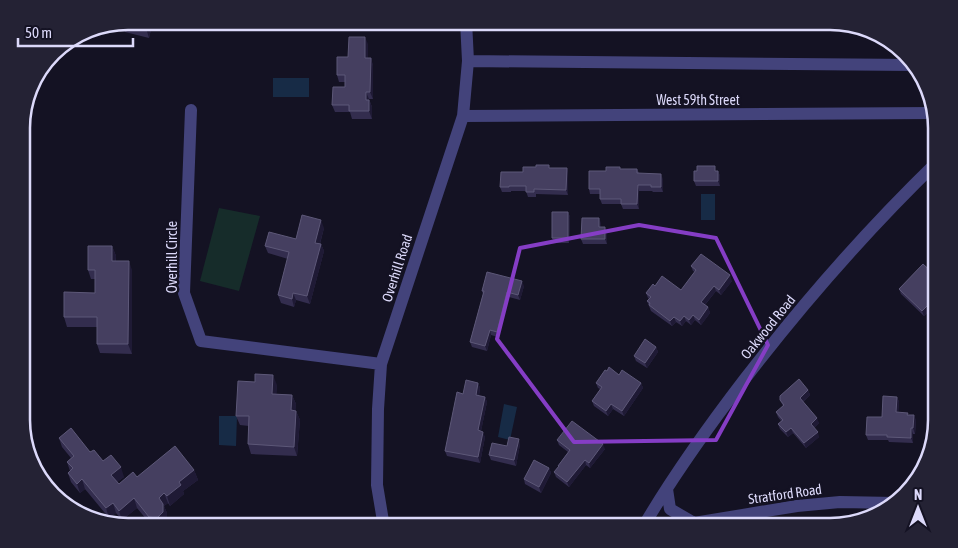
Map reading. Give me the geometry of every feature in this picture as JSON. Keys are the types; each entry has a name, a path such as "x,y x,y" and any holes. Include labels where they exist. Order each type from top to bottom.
{"street":[{"name":"Overhill Road","path":"382,518 377,485 378,409 381,364 463,116 468,61 466,30"},
{"path":"468,61 905,65"},
{"name":"Overhill Circle","path":"191,110 184,293 201,341 381,364"},
{"name":"West 59th Street","path":"463,116 927,115"},
{"name":"Oakwood Road","path":"649,518 718,415 768,350 862,239 928,170"},
{"path":"667,490 670,509 687,518"},
{"name":"Stratford Road","path":"720,518 797,506 840,502 884,503"}],"highlighted area":[{"path":"639,225 716,238 768,345 716,440 574,442 497,339 520,248"}],"green space":[{"path":"219,208 260,216 239,291 200,281"}],"water":[{"path":"273,78 309,78 309,97 273,97"},
{"path":"701,194 715,194 715,220 701,220"},
{"path":"504,404 517,407 510,440 498,437"},
{"path":"219,416 237,416 236,446 219,445"}],"building":[{"path":"349,37 365,37 365,58 371,58 370,92 366,92 366,100 369,100 369,111 349,111 349,105 332,105 333,87 345,87 345,75 337,75 337,57 348,57"},
{"path":"536,165 549,165 549,168 567,168 566,190 534,189 534,192 526,192 526,186 500,187 501,172 523,172 523,167 536,167"},
{"path":"697,166 715,166 715,171 718,171 718,181 694,181 694,171 697,171"},
{"path":"606,167 637,169 637,173 661,174 661,187 638,185 637,204 621,204 621,199 600,199 600,189 589,189 589,171 606,171"},
{"path":"552,212 568,212 568,238 552,238"},
{"path":"302,215 321,220 315,243 321,244 307,296 293,293 292,299 278,295 289,252 265,246 269,232 296,239"},
{"path":"582,218 599,218 599,227 605,227 605,239 581,239"},
{"path":"88,246 112,246 112,261 129,261 128,344 97,344 97,317 64,317 64,292 95,293 95,270 88,270"},
{"path":"701,254 730,275 719,290 714,286 701,302 708,307 699,320 693,315 689,320 684,316 680,321 674,317 670,321 649,305 650,303 647,301 651,297 646,293 653,284 655,286 662,276 681,290 696,270 691,266"},
{"path":"923,264 928,269 928,307 922,311 899,289"},
{"path":"487,272 522,281 518,295 507,292 497,332 490,330 485,346 470,342 484,291 482,291"},
{"path":"645,339 656,347 645,363 634,356"},
{"path":"609,367 619,375 622,370 641,383 622,411 611,404 606,411 592,401 602,387 596,383"},
{"path":"255,374 273,375 272,394 292,395 291,410 296,411 294,447 248,444 249,416 236,416 238,381 255,382"},
{"path":"799,379 808,390 800,398 817,418 811,424 818,432 804,443 791,428 786,432 778,424 783,420 776,412 784,405 780,400 780,396"},
{"path":"466,380 478,383 476,395 485,397 478,430 483,432 478,457 445,451 457,392 463,394"},
{"path":"883,396 897,397 896,412 914,415 911,438 866,435 867,417 882,417"},
{"path":"572,421 603,444 589,463 585,460 567,482 554,472 570,450 557,440"},
{"path":"71,428 90,452 94,450 103,461 111,455 121,467 111,475 119,484 133,472 137,477 175,446 194,470 179,482 181,485 167,496 164,493 159,498 163,504 163,512 157,518 149,517 134,498 119,511 113,503 106,508 82,479 77,484 68,473 73,468 67,462 74,456 59,438"},
{"path":"509,437 519,439 514,460 489,455 492,443 507,446"},
{"path":"534,460 549,468 539,487 524,479"}]}
